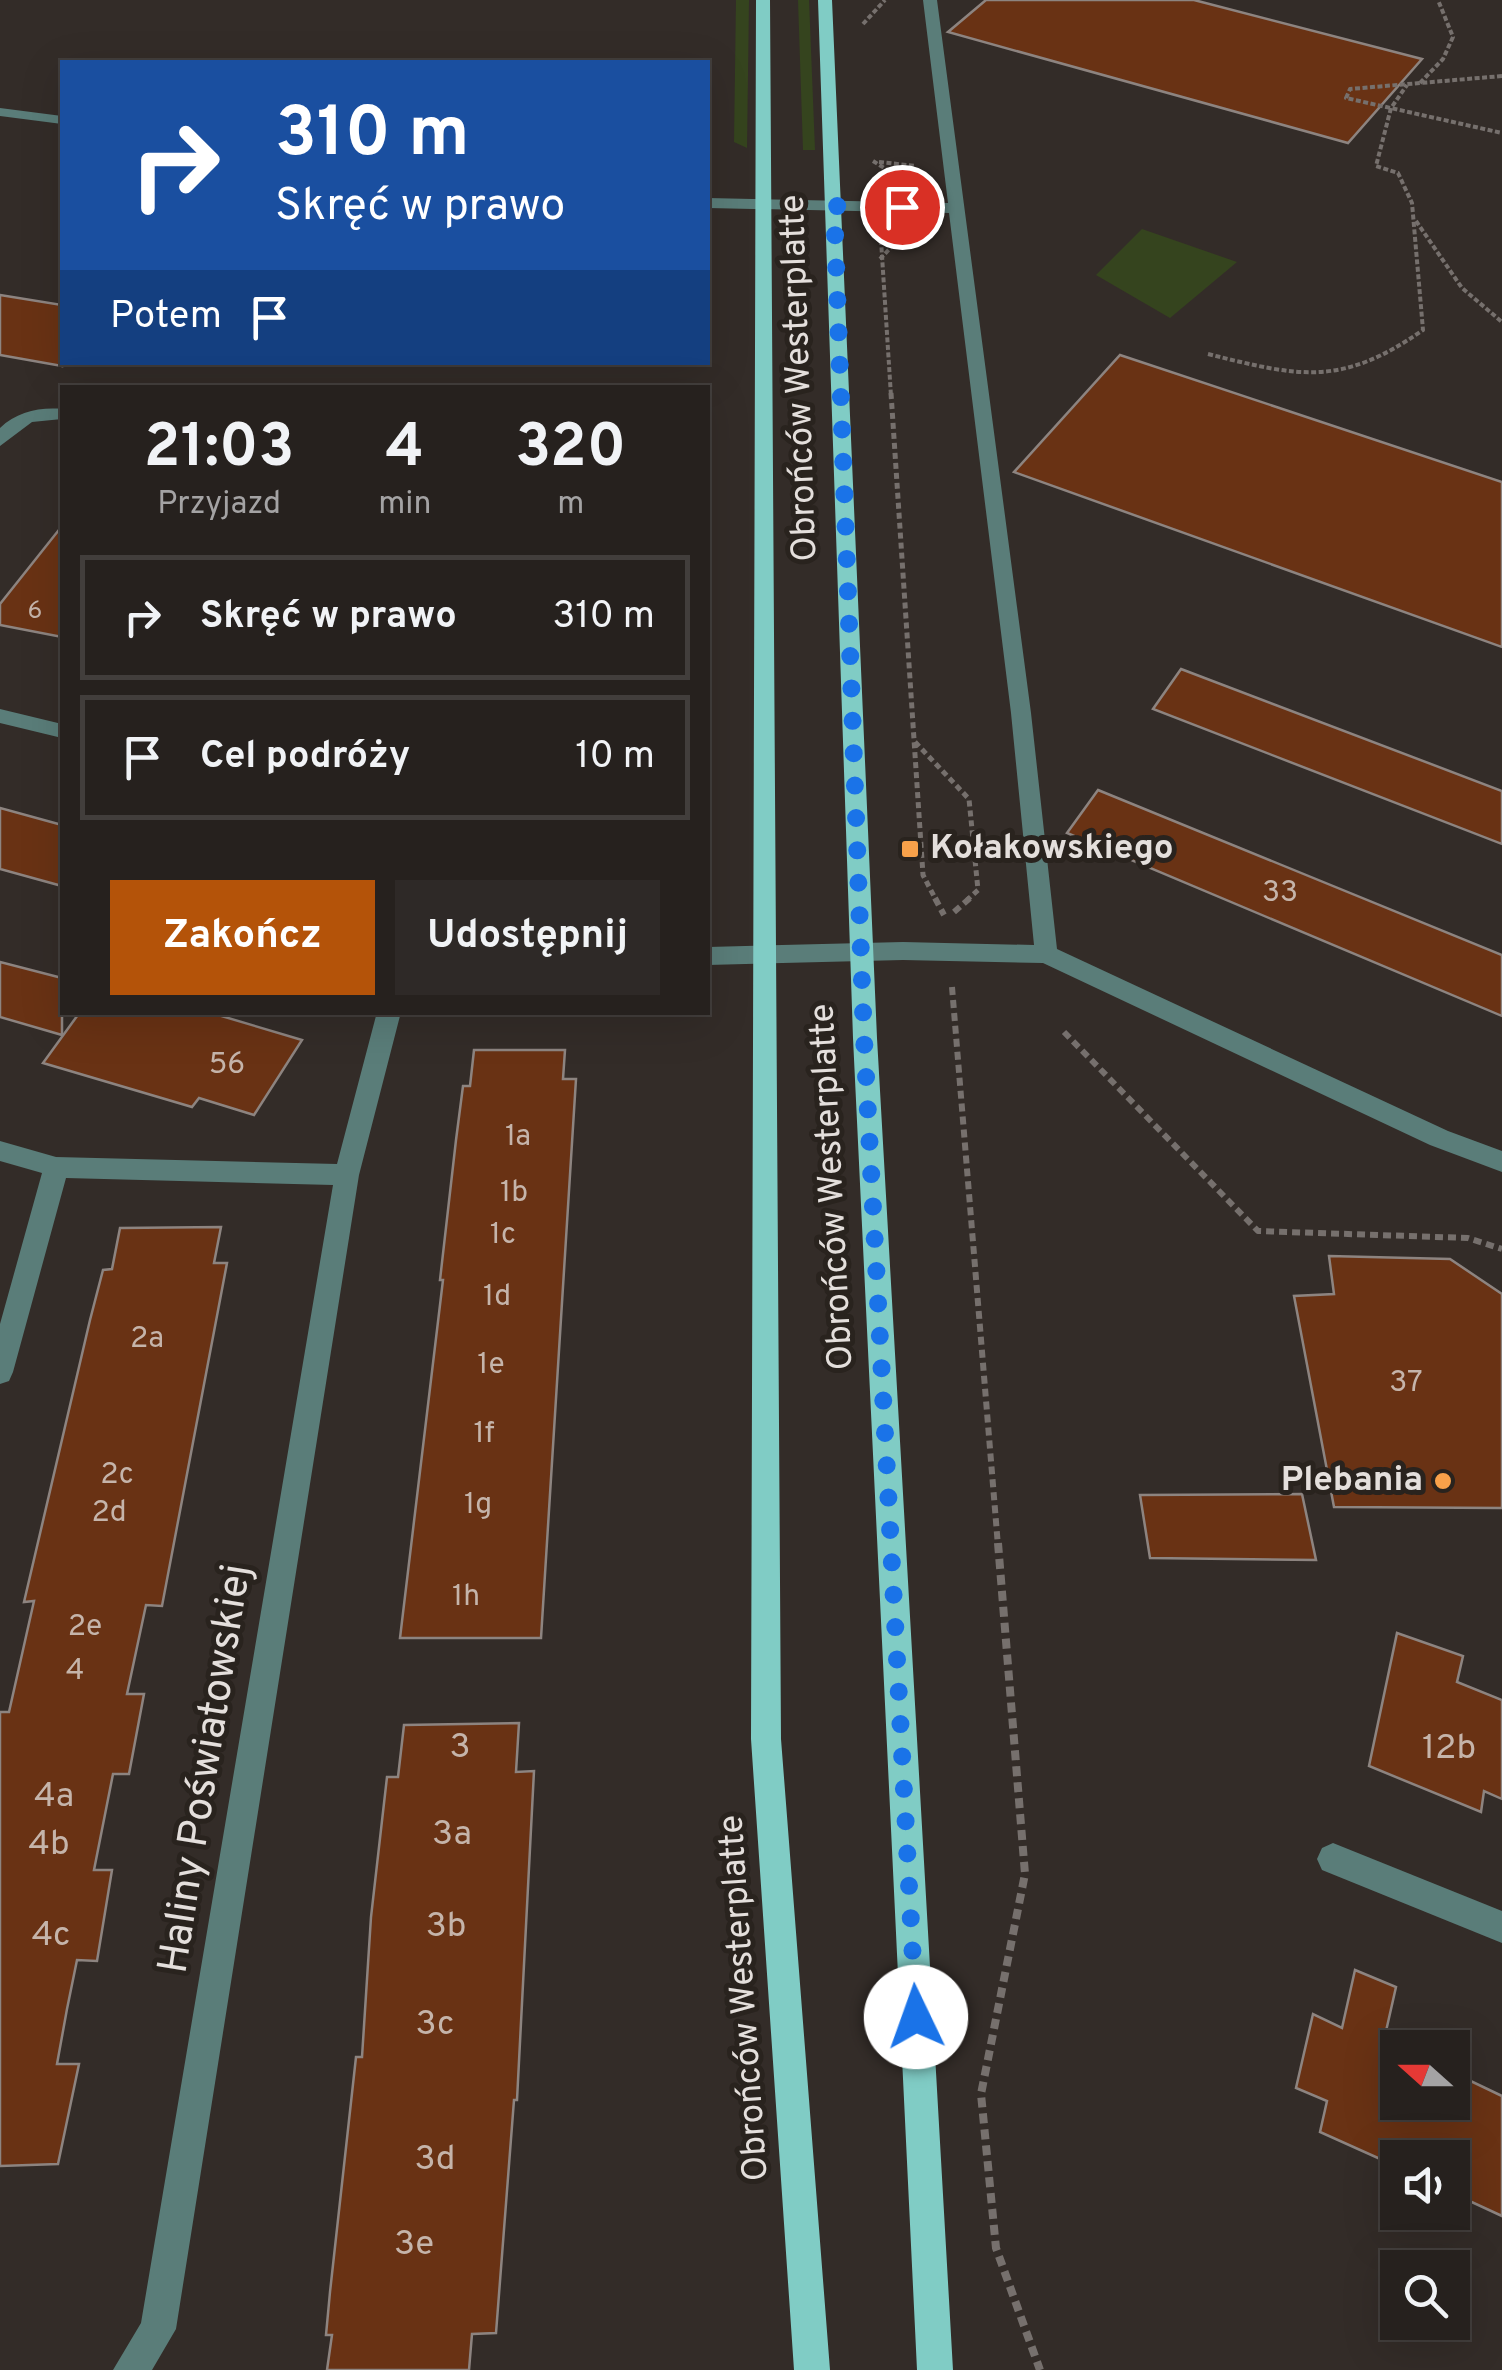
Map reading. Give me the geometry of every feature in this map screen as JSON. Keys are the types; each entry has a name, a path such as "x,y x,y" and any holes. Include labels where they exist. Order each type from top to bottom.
{"main road":[{"name":"Obrońców Westerplatte","path":"763,0 766,1739 812,2370"},
{"name":"Obrońców Westerplatte","path":"825,0 861,953 935,2370"}],"street":[{"path":"930,0 1021,713 1046,954"},
{"path":"0,112 60,120"},
{"path":"710,203 956,208"},
{"path":"0,441 5,430 27,417 60,414"},
{"path":"0,716 60,731"},
{"path":"710,956 1046,954 1439,1138 1502,1162"},
{"name":"Haliny Poświatowskiej","path":"131,2370 158,2329 347,1175 388,1015"},
{"path":"0,1151 56,1167 347,1175"},
{"path":"0,1372 56,1167"},
{"path":"1333,1859 1502,1927"}],"path":[{"path":"863,24 885,0"},
{"path":"1419,84 1443,59 1453,37 1438,0"},
{"path":"1502,76 1350,90 1346,98 1502,133"},
{"path":"1208,354 1254,366 1342,374 1390,356 1423,330 1413,216 1398,173 1376,166 1392,108 1407,84"},
{"path":"1413,216 1462,288 1502,322"},
{"path":"880,260 923,875 946,919 978,890 970,798 914,741"},
{"path":"951,976 1024,1874 981,2094 996,2248 1040,2370"},
{"path":"1064,1032 1258,1231 1468,1238 1502,1249"}],"green space":[{"path":"736,0 749,0 747,148 734,142"},
{"path":"798,0 809,0 815,150 803,150"},
{"path":"1142,229 1237,262 1170,318 1096,275"}],"building":[{"path":"986,0 1194,0 1422,59 1348,143 948,32"},
{"path":"0,295 60,305 62,366 0,355"},
{"path":"1120,355 1502,482 1502,647 1014,472"},
{"path":"60,529 60,637 0,625 0,604"},
{"path":"1181,669 1502,791 1502,844 1153,709"},
{"path":"1098,790 1502,955 1502,1016 1067,833"},
{"path":"0,808 60,824 60,885 0,869"},
{"path":"0,962 60,977 62,1035 0,1017"},
{"path":"78,1015 218,1015 302,1040 254,1115 199,1098 192,1107 43,1063"},
{"path":"474,1050 565,1050 563,1079 576,1079 541,1638 400,1638 456,1140 463,1086 470,1086"},
{"path":"221,1227 214,1263 227,1263 162,1606 146,1605 127,1694 144,1694 129,1774 113,1774 94,1870 112,1870 97,1961 77,1960 57,2064 79,2064 58,2164 0,2166 0,1712 9,1712 34,1601 24,1602 90,1320 103,1270 112,1269 120,1228"},
{"path":"1329,1256 1450,1259 1502,1294 1502,1508 1334,1507 1294,1296 1334,1294"},
{"path":"1302,1494 1316,1560 1150,1558 1140,1495"},
{"path":"1397,1633 1463,1656 1457,1682 1502,1700 1502,1799 1484,1791 1481,1812 1369,1766"},
{"path":"519,1723 516,1772 534,1771 517,2100 496,2333 472,2334 469,2370 327,2370 332,2335 326,2335 330,2292 356,2057 362,2057 371,1917 387,1777 398,1777 404,1725"},
{"path":"1355,1970 1396,1987 1386,2030 1380,2030 1380,2120 1470,2120 1470,2081 1502,2096 1502,2216 1470,2201 1470,2140 1380,2140 1380,2159 1320,2132 1327,2101 1296,2088 1313,2014 1342,2028"}],"place":[{"name":"Kołakowskiego","path":"910,849"},
{"name":"Plebania","path":"1443,1481"}],"route":[{"path":"902,207 834,206 864,1038 916,2017"}]}
